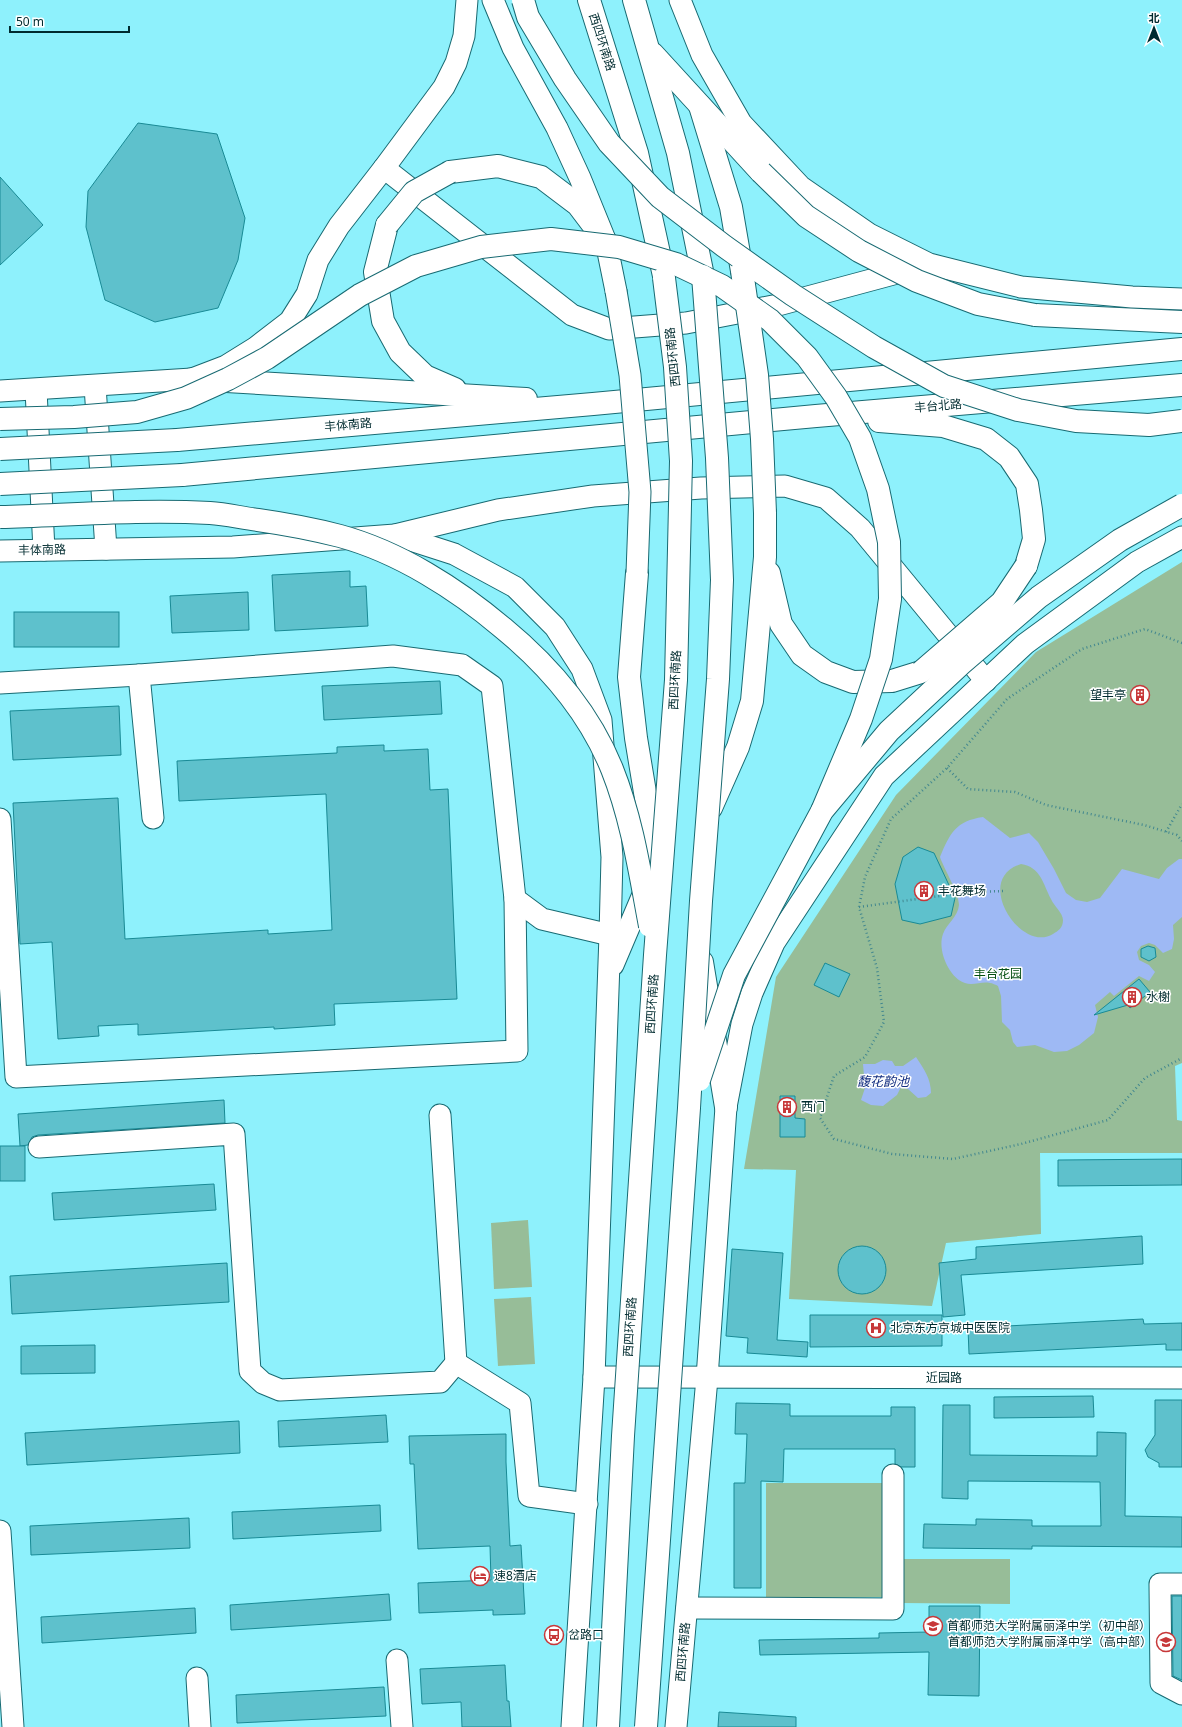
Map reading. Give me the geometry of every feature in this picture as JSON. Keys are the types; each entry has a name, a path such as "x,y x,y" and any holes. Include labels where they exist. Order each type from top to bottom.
{"main road":[{"path":"523,0 528,17 569,85 609,143 660,197 724,246 781,286 874,347 944,386 1018,410 1076,421 1149,425 1182,421"},
{"name":"西四环南路","path":"589,0 637,153 664,278 675,367 681,461 676,680 623,1436 607,1727"},
{"path":"634,0 678,153 703,276 717,458 722,580 718,679 701,901 689,1108 647,1727"},
{"path":"649,50 761,172 806,216 859,251 917,281 978,304 1035,315 1176,322"},
{"path":"647,1727 699,946 711,808 738,747 752,701 765,556 766,513 762,439 757,382 742,271 731,207 700,106"},
{"path":"467,394 425,376 400,352 383,322 375,272 387,225 414,192 450,172 498,166 541,177 578,205 606,242"},
{"path":"0,419 74,417 137,412 186,398 228,379 267,358 360,295 416,266 481,246 551,239 619,247 676,264 722,286 770,320 807,357 836,397 860,438 878,489 889,542 890,599 881,659 861,719 822,811 734,975 689,1108"},
{"name":"丰体南路","path":"0,449 177,440 593,404 1175,349"},
{"path":"192,380 467,394 593,404"},
{"name":"丰台北路","path":"0,484 182,475 816,416 1176,386"},
{"path":"765,556 781,624 802,655 826,672 853,682 892,681 921,672 1002,602 1026,566 1034,539 1027,484 1009,456 986,439 943,426 816,416"},
{"path":"822,811 889,732 961,664 1039,597 1120,540 1182,506"},
{"path":"0,517 148,512 212,513 278,522 342,536 389,554 443,584 484,612 527,648 567,691 594,730 612,768 627,811 656,955"},
{"name":"西四环南路","path":"607,1727 658,861 636,738 629,677 637,573"},
{"path":"699,946 726,1107"}],"street":[{"path":"0,391 192,380 226,366 255,348 290,321 307,294 318,260 335,233 444,87 456,63 464,36 467,0"},
{"name":"西四环南路","path":"494,0 512,48 557,128 606,242 630,375 640,492 637,573"},
{"path":"680,0 702,55 741,123 795,182 869,234 929,264 1021,287 1132,297 1182,299"},
{"path":"384,168 572,315 609,329 686,322 778,305 929,264"},
{"path":"95,386 106,549"},
{"path":"36,390 44,550"},
{"path":"395,535 498,510 593,496 701,488 785,486 826,498 860,528 986,681 1025,644 1131,566 1182,537"},
{"path":"395,535 454,554 515,587 555,627 582,670 601,720 612,857 610,935 594,1377 572,1727"},
{"name":"丰体南路","path":"0,551 232,546 395,535"},
{"path":"0,684 393,656 462,665 492,686 515,899 517,1051 16,1077 5,971 0,819"},
{"path":"139,675 153,818"},
{"name":"西四环南路","path":"676,1727 707,1378 726,1107 742,1024 752,993 774,943 884,776 986,681"},
{"path":"608,977 658,861"},
{"path":"515,899 542,919 610,935"},
{"path":"39,1146 234,1134 250,1371 263,1383 280,1390 440,1382 456,1363 440,1115"},
{"path":"456,1363 520,1403 529,1496 586,1504"},
{"name":"近园路","path":"594,1377 1182,1378"},
{"path":"687,1608 893,1608 893,1475"},
{"path":"0,1531 13,1727"},
{"path":"1182,1584 1160,1584 1161,1683 1182,1694"},
{"path":"397,1660 402,1727"},
{"path":"197,1678 200,1727"}],"path":[{"path":"1182,643 1145,629 1082,649 1007,699 948,768 890,819 865,877 859,908 877,968 884,1022 865,1057 834,1076 820,1118 834,1139 892,1154 953,1159 1021,1144 1108,1120 1145,1078 1182,1058"},
{"path":"948,768 968,789 1015,792 1046,805 1144,825 1177,835 1182,841"},
{"path":"1166,832 1182,804"},
{"path":"859,908 969,892 1006,891"}],"green space":[{"name":"丰台花园","path":"1182,562 1182,1063 1175,1066 1177,1120 1182,1121 1182,1153 1040,1153 1041,1234 946,1243 932,1306 789,1299 796,1170 744,1169 776,977 896,795 1036,652"},
{"path":"528,1220 532,1287 494,1289 491,1223"},
{"path":"531,1297 535,1364 498,1366 494,1299"},
{"path":"766,1483 884,1483 885,1597 766,1598"},
{"path":"901,1559 1010,1559 1010,1604 901,1603"}],"water":[{"path":"983,817 1010,838 1029,833 1038,842 1066,893 1076,900 1087,902 1100,898 1122,869 1159,879 1167,868 1179,859 1182,859 1182,917 1173,925 1174,939 1172,949 1163,953 1155,945 1149,943 1141,946 1137,952 1139,960 1149,965 1155,972 1149,981 1139,976 1114,996 1110,992 1095,1005 1098,1017 1094,1033 1079,1045 1067,1051 1054,1052 1035,1045 1017,1047 1013,1042 1010,1030 1002,1022 1001,996 998,986 992,983 965,983 959,980 949,970 946,963 942,948 943,934 955,917 959,905 957,894 940,857 947,841 955,830 960,825","holes":["1021,864 1028,866 1037,872 1052,902 1063,917 1061,927 1053,934 1040,937 1028,934 1016,925 1007,912 1001,898 1001,884 1007,872"]},
{"name":"馥花韵池","path":"916,1057 930,1083 931,1093 926,1097 918,1098 908,1089 901,1087 897,1095 883,1106 871,1105 861,1100 865,1088 863,1064 875,1064 883,1060 892,1061 895,1066 903,1066"}],"building":[{"path":"138,123 217,134 245,218 238,260 218,308 155,322 105,300 86,227 88,191"},
{"path":"0,177 43,225 0,265"},
{"path":"350,571 350,587 366,586 368,626 275,631 272,575"},
{"path":"248,592 249,630 172,633 170,596"},
{"path":"14,612 119,612 119,647 14,647"},
{"path":"440,681 442,714 324,720 322,686"},
{"name":"望丰亭","path":"1138,687 1146,689 1148,697 1144,703 1135,701 1132,692"},
{"path":"119,706 121,755 13,760 10,711"},
{"path":"384,745 384,751 428,749 430,790 448,789 457,999 334,1004 335,1025 138,1035 138,1024 98,1026 99,1036 58,1039 52,942 20,944 13,803 118,798 125,939 268,930 268,934 332,930 326,794 179,801 177,761 337,753 337,747"},
{"name":"丰花舞场","path":"918,847 934,853 955,898 951,916 920,924 902,920 895,884 903,857"},
{"path":"1148,946 1155,948 1156,957 1149,961 1141,957 1141,949"},
{"path":"825,963 850,974 839,997 814,985"},
{"name":"水榭","path":"1139,979 1150,992 1130,1008 1128,1005 1094,1015"},
{"name":"西门","path":"780,1096 795,1096 795,1118 805,1119 805,1137 780,1137"},
{"path":"224,1100 225,1123 38,1135 32,1137 28,1145 20,1146 18,1114"},
{"path":"0,1146 25,1146 25,1181 0,1181"},
{"path":"1182,1159 1182,1185 1058,1186 1058,1160"},
{"path":"214,1184 216,1210 54,1220 52,1193"},
{"path":"1142,1236 1143,1264 961,1275 965,1315 943,1317 939,1263 976,1259 976,1247"},
{"path":"857,1246 867,1246 879,1253 886,1265 886,1275 879,1287 867,1294 857,1294 849,1290 842,1283 838,1275 838,1265 842,1257 849,1250"},
{"path":"732,1249 783,1253 777,1340 808,1342 807,1357 747,1353 748,1338 726,1336"},
{"path":"227,1263 229,1302 12,1314 10,1276"},
{"name":"北京东方京城中医医院","path":"810,1315 942,1315 942,1346 810,1347"},
{"path":"1143,1319 1144,1324 1182,1323 1182,1350 1166,1350 1166,1344 969,1354 968,1328"},
{"path":"95,1345 95,1373 21,1374 21,1346"},
{"path":"1093,1396 1094,1417 994,1418 994,1397"},
{"path":"1155,1400 1182,1400 1182,1467 1159,1467 1159,1463 1148,1457 1145,1450 1155,1435"},
{"path":"736,1403 790,1404 790,1416 891,1416 891,1407 915,1407 915,1467 901,1467 895,1464 895,1449 784,1449 783,1482 761,1481 761,1588 734,1588 734,1483 745,1483 747,1434 735,1434"},
{"path":"943,1405 970,1405 970,1455 1097,1456 1097,1432 1126,1433 1125,1516 1182,1517 1182,1547 1032,1546 1032,1549 923,1548 924,1524 976,1525 976,1519 1032,1520 1032,1526 1101,1526 1100,1482 968,1481 968,1499 942,1498"},
{"path":"386,1415 388,1442 279,1447 278,1421"},
{"path":"239,1421 240,1453 27,1465 25,1433"},
{"path":"506,1434 510,1546 521,1545 525,1614 493,1615 493,1610 419,1613 418,1583 491,1580 490,1546 418,1549 414,1464 410,1464 409,1436"},
{"path":"380,1505 381,1531 233,1539 232,1512"},
{"path":"189,1518 190,1548 31,1555 30,1526"},
{"path":"389,1594 391,1620 231,1630 230,1605"},
{"path":"1172,1596 1182,1596 1182,1680 1173,1676"},
{"path":"929,1606 980,1606 979,1696 928,1695 929,1652 760,1655 759,1640 879,1638 879,1633 929,1632"},
{"path":"195,1608 196,1633 42,1643 41,1617"},
{"path":"505,1665 507,1701 509,1701 511,1727 462,1727 461,1702 422,1704 420,1669"},
{"path":"384,1687 386,1716 237,1723 236,1695"},
{"path":"719,1712 796,1717 796,1727 718,1727"}],"place":[{"name":"望丰亭","path":"1140,695"},
{"name":"丰花舞场","path":"924,891"},
{"name":"水榭","path":"1132,997"},
{"name":"西门","path":"787,1107"},
{"name":"北京东方京城中医医院","path":"876,1328"},
{"name":"速8酒店","path":"480,1576"},
{"name":"首都师范大学附属丽泽中学（初中部）","path":"933,1626"},
{"name":"岔路口","path":"554,1635"},
{"name":"首都师范大学附属丽泽中学（高中部）","path":"1166,1642"}]}
